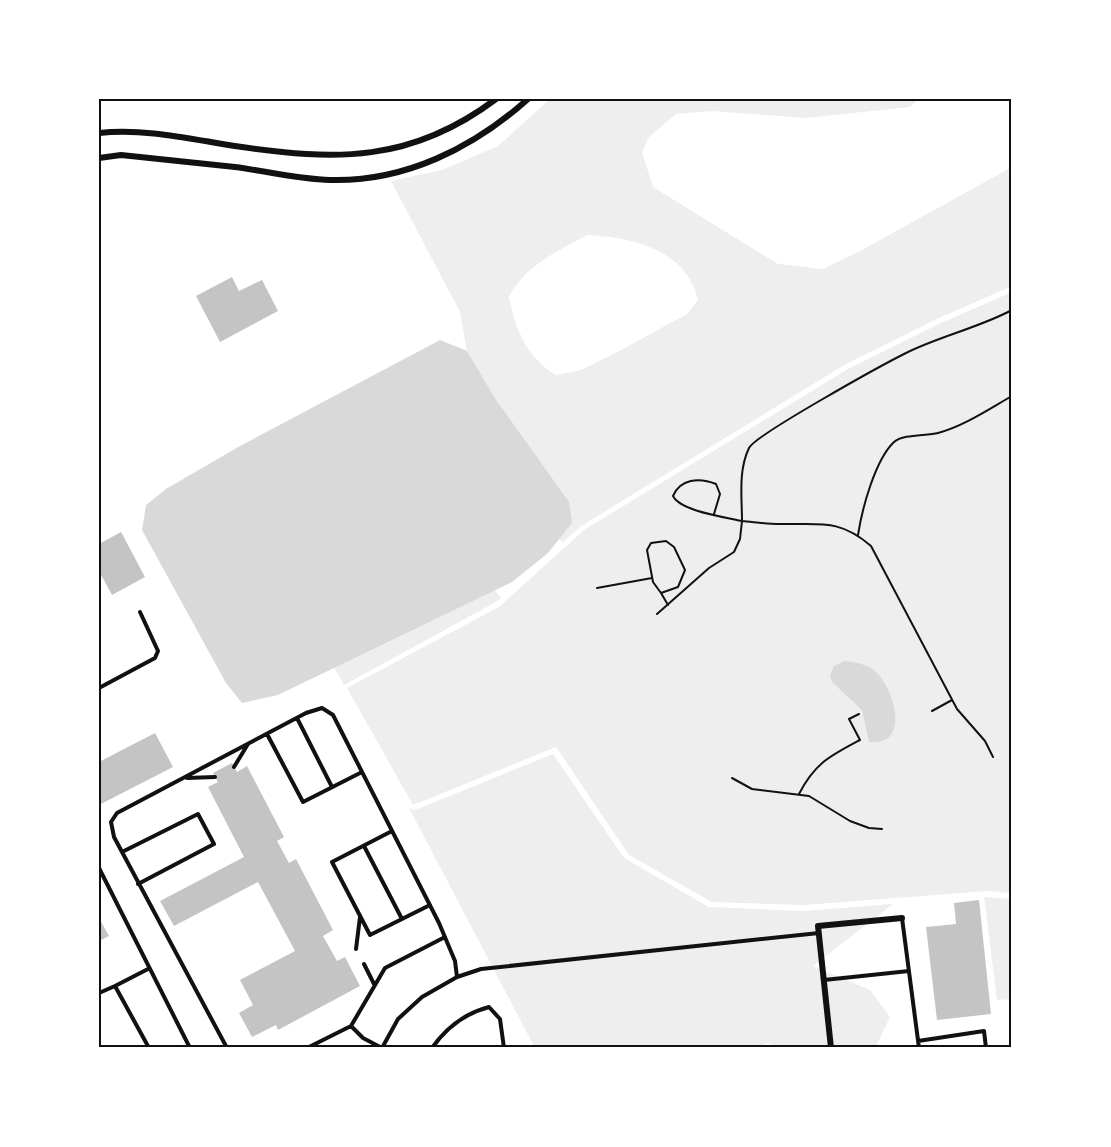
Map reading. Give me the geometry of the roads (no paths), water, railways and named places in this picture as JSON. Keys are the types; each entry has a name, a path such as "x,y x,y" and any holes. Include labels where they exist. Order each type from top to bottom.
{"street":[{"path":"99,134 171,134 236,146 356,156 387,152 416,143 466,119 496,99"},
{"path":"99,158 121,155 331,180 368,177 404,171 459,150 500,124 522,101"},
{"path":"831,1048 818,926 902,918"}],"lane":[{"path":"99,688 155,658 158,651 140,612"},
{"path":"227,1048 138,884 114,837 111,822 117,813 297,718 322,708 333,715 430,905 445,937 457,977"},
{"path":"297,718 332,787"},
{"path":"267,734 303,802 362,772"},
{"path":"234,767 249,743"},
{"path":"183,778 215,777"},
{"path":"122,852 198,814 214,844 138,884"},
{"path":"392,831 332,862 370,935 430,905"},
{"path":"364,846 402,919"},
{"path":"99,868 148,969 190,1048"},
{"path":"356,949 360,916"},
{"path":"902,918 919,1048"},
{"path":"351,1026 363,1038 382,1048 398,1018 422,998 457,977 481,969 819,933"},
{"path":"307,1048 351,1026 385,968 445,937"},
{"path":"364,964 374,985"},
{"path":"99,993 148,969"},
{"path":"824,980 909,971"},
{"path":"116,986 149,1048"},
{"path":"432,1048 450,1027 465,1017 489,1007 500,1019 504,1048"},
{"path":"918,1041 984,1032 986,1048"}]}
